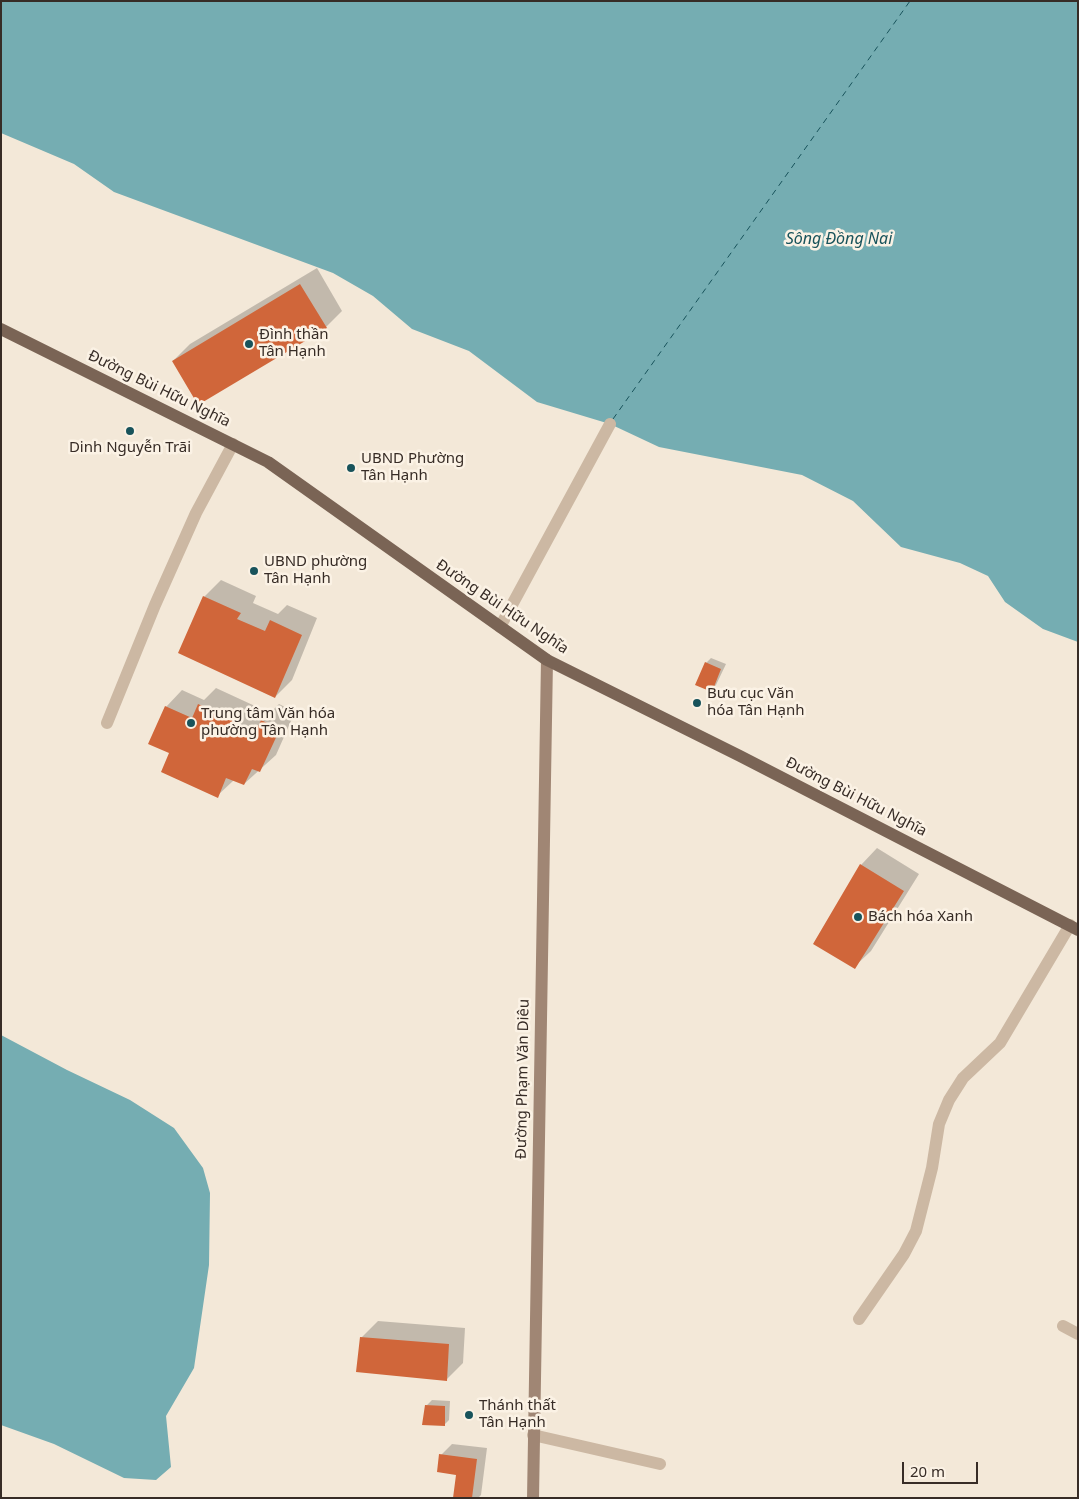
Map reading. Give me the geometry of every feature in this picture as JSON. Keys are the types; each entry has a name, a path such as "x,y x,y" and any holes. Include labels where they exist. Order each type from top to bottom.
{"main road":[{"name":"Đường Bùi Hữu Nghĩa","path":"1,329 268,462 547,660 740,756 1074,927"},
{"name":"Đường Phạm Văn Diêu","path":"532,1498 547,660"}],"street":[{"path":"500,627 610,424"},
{"path":"107,723 155,605 196,513 233,444"},
{"path":"859,1319 904,1254 916,1231 932,1168 939,1124 949,1100 963,1078 1000,1043 1074,927"},
{"path":"1063,1326 1078,1334"},
{"path":"534,1435 660,1464"}],"water":[{"name":"Sông Đồng Nai","path":"1,1 1078,1 1078,642 1043,629 1005,602 988,576 960,563 901,547 853,501 802,475 659,447 610,424 537,402 469,351 412,329 373,296 333,273 114,192 74,164 1,133"},
{"path":"1,1035 67,1070 130,1100 174,1128 203,1168 210,1193 209,1265 194,1368 166,1416 171,1467 156,1480 124,1478 54,1444 1,1425"}],"building":[{"name":"Đình thần Tân Hạnh","path":"300,284 327,328 198,405 172,361"},
{"path":"203,596 241,613 237,619 265,631 270,620 302,635 275,698 178,653"},
{"path":"705,662 721,669 712,692 695,685"},
{"path":"198,704 239,722 235,732 253,739 261,720 280,729 260,772 252,769 244,785 226,778 218,798 161,772 169,753 148,744 165,706 192,718"},
{"name":"Bách hóa Xanh","path":"860,864 904,891 855,969 813,944"},
{"path":"360,1337 449,1344 447,1381 356,1372"},
{"path":"425,1405 445,1406 445,1426 422,1425"},
{"path":"439,1454 477,1459 472,1498 453,1498 456,1475 437,1472"}],"ferry route":[{"path":"613,419 910,1"}],"place":[{"name":"Đình thần Tân Hạnh","path":"249,344"},
{"name":"Dinh Nguyễn Trãi","path":"130,431"},
{"name":"UBND Phường Tân Hạnh","path":"351,468"},
{"name":"UBND phường Tân Hạnh","path":"254,571"},
{"name":"Bưu cục Văn hóa Tân Hạnh","path":"697,703"},
{"name":"Trung tâm Văn hóa phường Tân Hạnh","path":"191,723"},
{"name":"Bách hóa Xanh","path":"858,917"},
{"name":"Thánh thất Tân Hạnh","path":"469,1415"}]}
